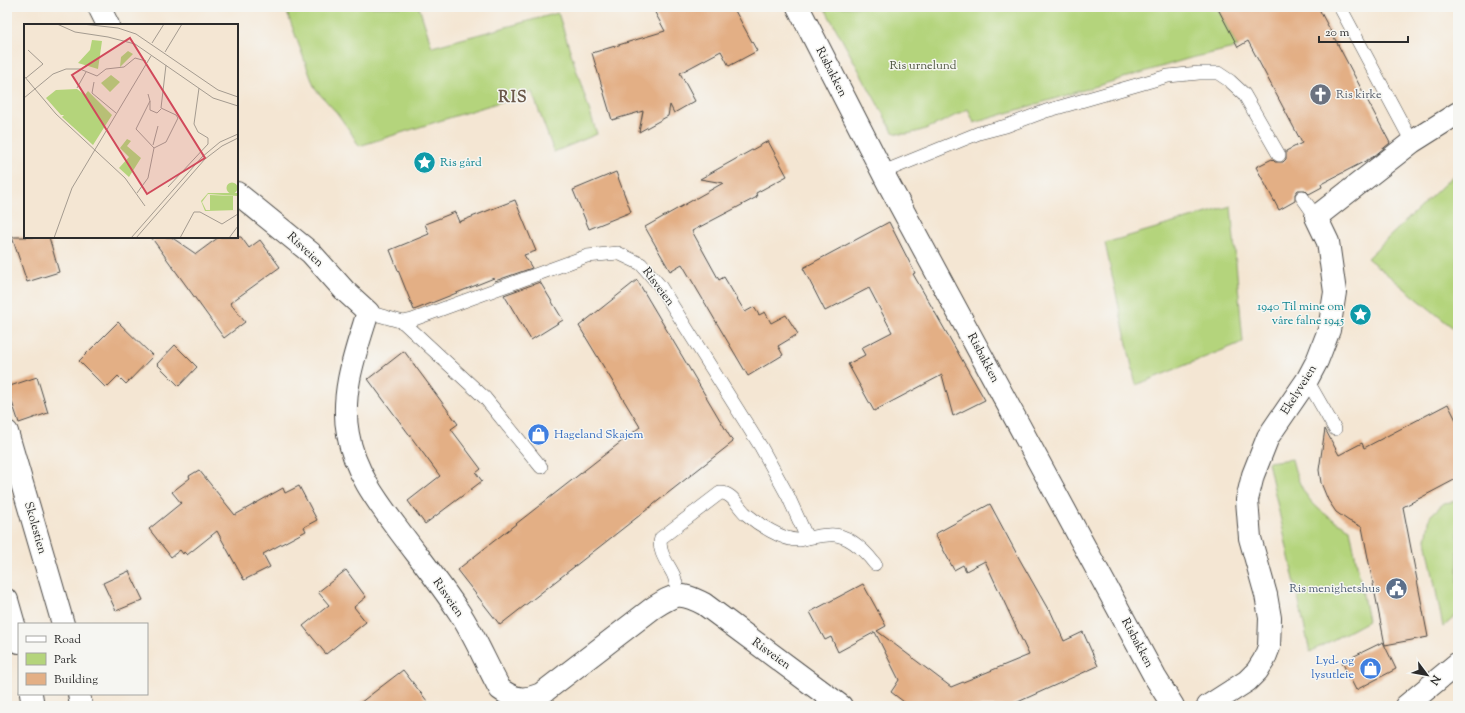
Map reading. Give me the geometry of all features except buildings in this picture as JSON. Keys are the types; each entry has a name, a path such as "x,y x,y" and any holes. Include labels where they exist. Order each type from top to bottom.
{"main road":[{"path":"99,7 108,24"},
{"name":"Risbakken","path":"798,7 883,172 1155,677 1173,706"},
{"path":"1316,216 1412,142 1458,113"},
{"name":"Risveien","path":"238,193 311,253 345,291 368,312 350,373 346,407 347,432 353,456 363,478 385,511 459,612 500,689 517,699 529,699 541,694 653,608 666,599 678,595 686,596 704,604 841,706"},
{"name":"Ekelyveien","path":"1208,706 1247,681 1257,671 1264,660 1269,647 1270,618 1266,595 1250,538 1247,500 1253,475 1268,437 1307,380 1329,330 1335,292 1328,242 1316,216"},
{"name":"Skolestien","path":"7,432 64,623"},
{"path":"7,600 18,638"},
{"path":"1406,706 1458,663"},
{"path":"31,695 33,706"},
{"path":"79,695 81,706"}],"lane":[{"path":"1340,7 1412,142"},
{"path":"883,172 979,133 1006,126 1046,111 1168,76 1200,73 1218,73 1230,80 1244,94 1279,155"},
{"path":"1302,197 1316,216"},
{"name":"Risveien","path":"368,312 402,322 412,320 587,256 618,253 641,264 660,286 761,447 788,496 807,538"},
{"path":"402,322 484,398 541,467"},
{"path":"1307,380 1335,429"},
{"path":"678,595 674,575 660,548 662,538 720,493 725,492 745,513 780,536 798,540 830,534 844,538 857,545 875,564"}],"green space":[{"path":"285,7 419,7 432,47 558,13 597,134 554,152 532,92 359,146 337,113 315,89"},
{"name":"Ris urnelund","path":"824,7 1220,7 1218,9 1238,47 1187,59 974,123 968,109 926,129 909,134 901,134 893,132"},
{"path":"1458,171 1458,332 1367,258"},
{"path":"1231,206 1243,342 1136,385 1105,243"},
{"path":"1292,459 1300,484 1305,494 1328,516 1350,529 1368,621 1310,652 1268,462"},
{"path":"1457,501 1458,614 1443,627 1426,540 1430,516 1444,503"}],"place":[{"name":"Ris kirke","path":"1321,95"},
{"name":"Ris gård","path":"425,163"},
{"name":"1940 Til mine om våre falne 1945","path":"1360,314"},
{"name":"Hageland Skajem","path":"539,435"},
{"name":"Ris menighetshus","path":"1396,589"},
{"name":"Lyd- og lysutleie","path":"1370,668"}],"district":[{"name":"RIS","path":"513,98"}]}
